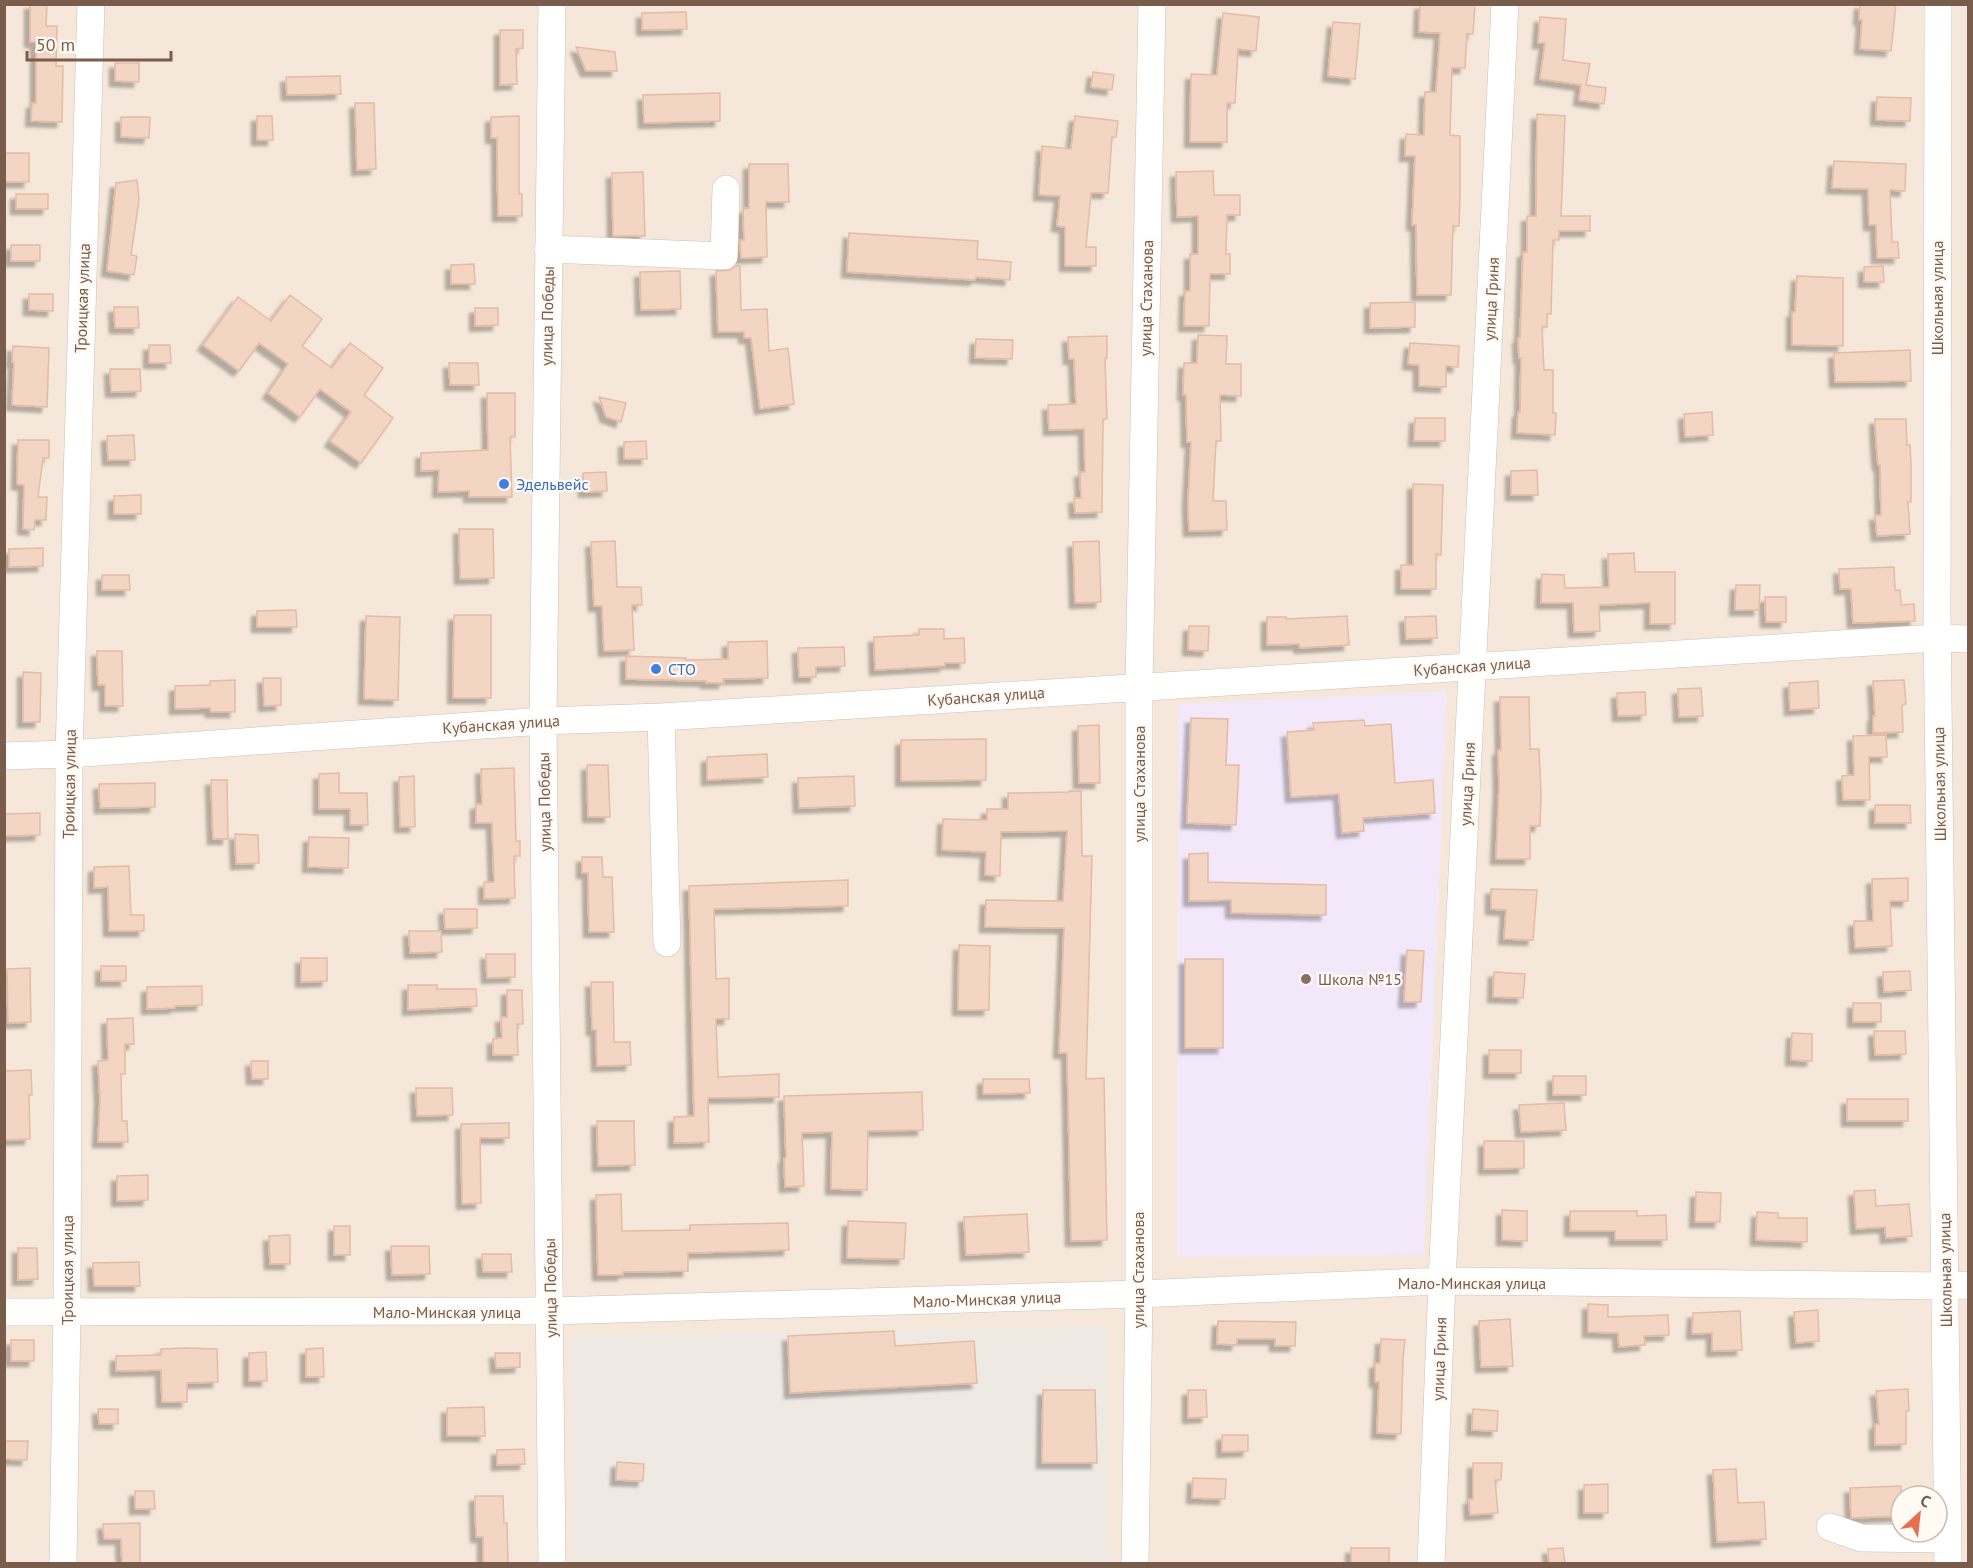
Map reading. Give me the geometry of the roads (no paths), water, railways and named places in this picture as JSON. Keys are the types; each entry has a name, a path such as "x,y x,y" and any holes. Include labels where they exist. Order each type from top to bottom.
{"street":[{"name":"Троицкая улица","path":"63,1563 67,1313 69,754 91,4"},
{"name":"улица Победы","path":"552,4 543,721 552,1563"},
{"name":"улица Стаханова","path":"1135,1563 1139,1294 1139,687 1152,4"},
{"name":"улица Гриня","path":"1431,1563 1442,1281 1505,4"},
{"name":"Школьная улица","path":"1938,4 1937,638 1957,1286 1948,1551"},
{"path":"548,249 724,256 726,189"},
{"name":"Кубанская улица","path":"4,756 69,754 543,721 661,717 1937,638 1968,639"},
{"path":"661,717 667,943"},
{"name":"Мало-Минская улица","path":"4,1312 551,1311 1139,1294 1442,1281 1957,1286"},
{"path":"1830,1527 1861,1538 1948,1551"}],"place":[{"name":"Эдельвейс","path":"504,484"},
{"name":"СТО","path":"656,669"},
{"name":"Школа №15","path":"1306,979"}]}
